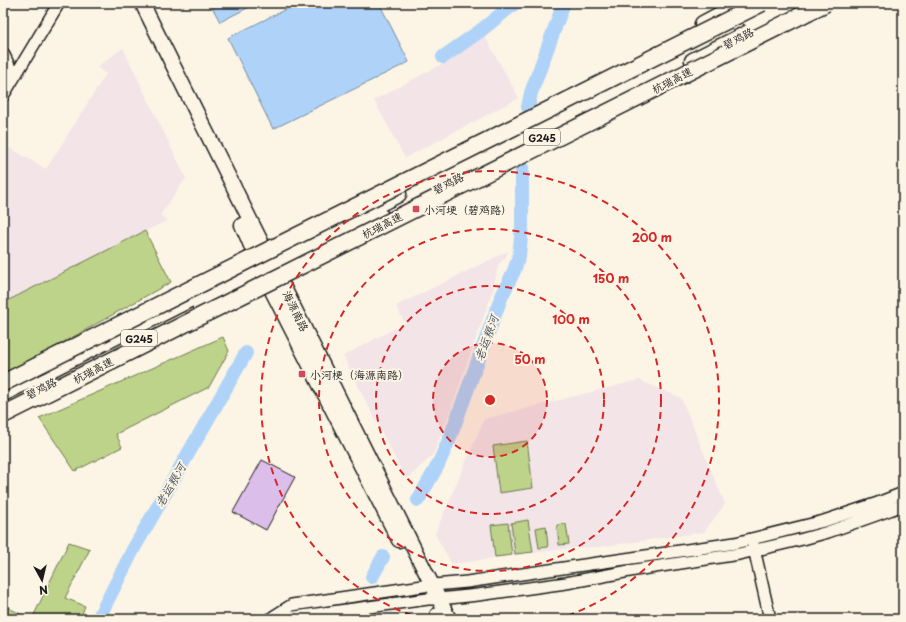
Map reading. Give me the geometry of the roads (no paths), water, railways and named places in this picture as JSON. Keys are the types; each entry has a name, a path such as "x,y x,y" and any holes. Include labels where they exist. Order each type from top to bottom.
{"highway":[{"path":"543,113 742,3"},
{"path":"3,383 762,3"},
{"name":"碧鸡路","path":"3,407 267,267 778,3"},
{"name":"碧鸡路","path":"3,393 267,267 808,3"},
{"name":"杭瑞高速","path":"3,415 826,3"}],"main road":[{"name":"海源南路","path":"132,3 249,240 267,267"},
{"name":"海源南路","path":"142,3 267,267 431,592 449,619"},
{"name":"海源南路","path":"431,592 436,617"}],"street":[{"path":"3,96 59,3"},
{"path":"3,53 15,75"},
{"path":"431,592 467,582 704,548 752,539 824,521 903,493"},
{"path":"273,618 292,605 431,592 478,595 566,583 635,570 754,551 828,532 903,505"},
{"path":"752,539 770,619"},
{"path":"431,592 458,619"}],"water":[{"path":"210,3 257,3 220,22"},
{"path":"298,3 379,3 409,62 273,129 228,38"}],"waterway":[{"name":"老运粮河","path":"443,57 480,31 515,3"},
{"name":"老运粮河","path":"528,107 531,93 564,3"},
{"name":"老运粮河","path":"418,500 438,465 449,440 501,298 514,271 519,256 522,228 522,167"},
{"name":"老运粮河","path":"98,619 134,548 246,353"},
{"name":"老运粮河","path":"372,577 383,557"}],"place":[{"name":"小河埂（碧鸡路）","path":"416,209"},
{"name":"小河梗（海源南路）","path":"302,374"}]}
